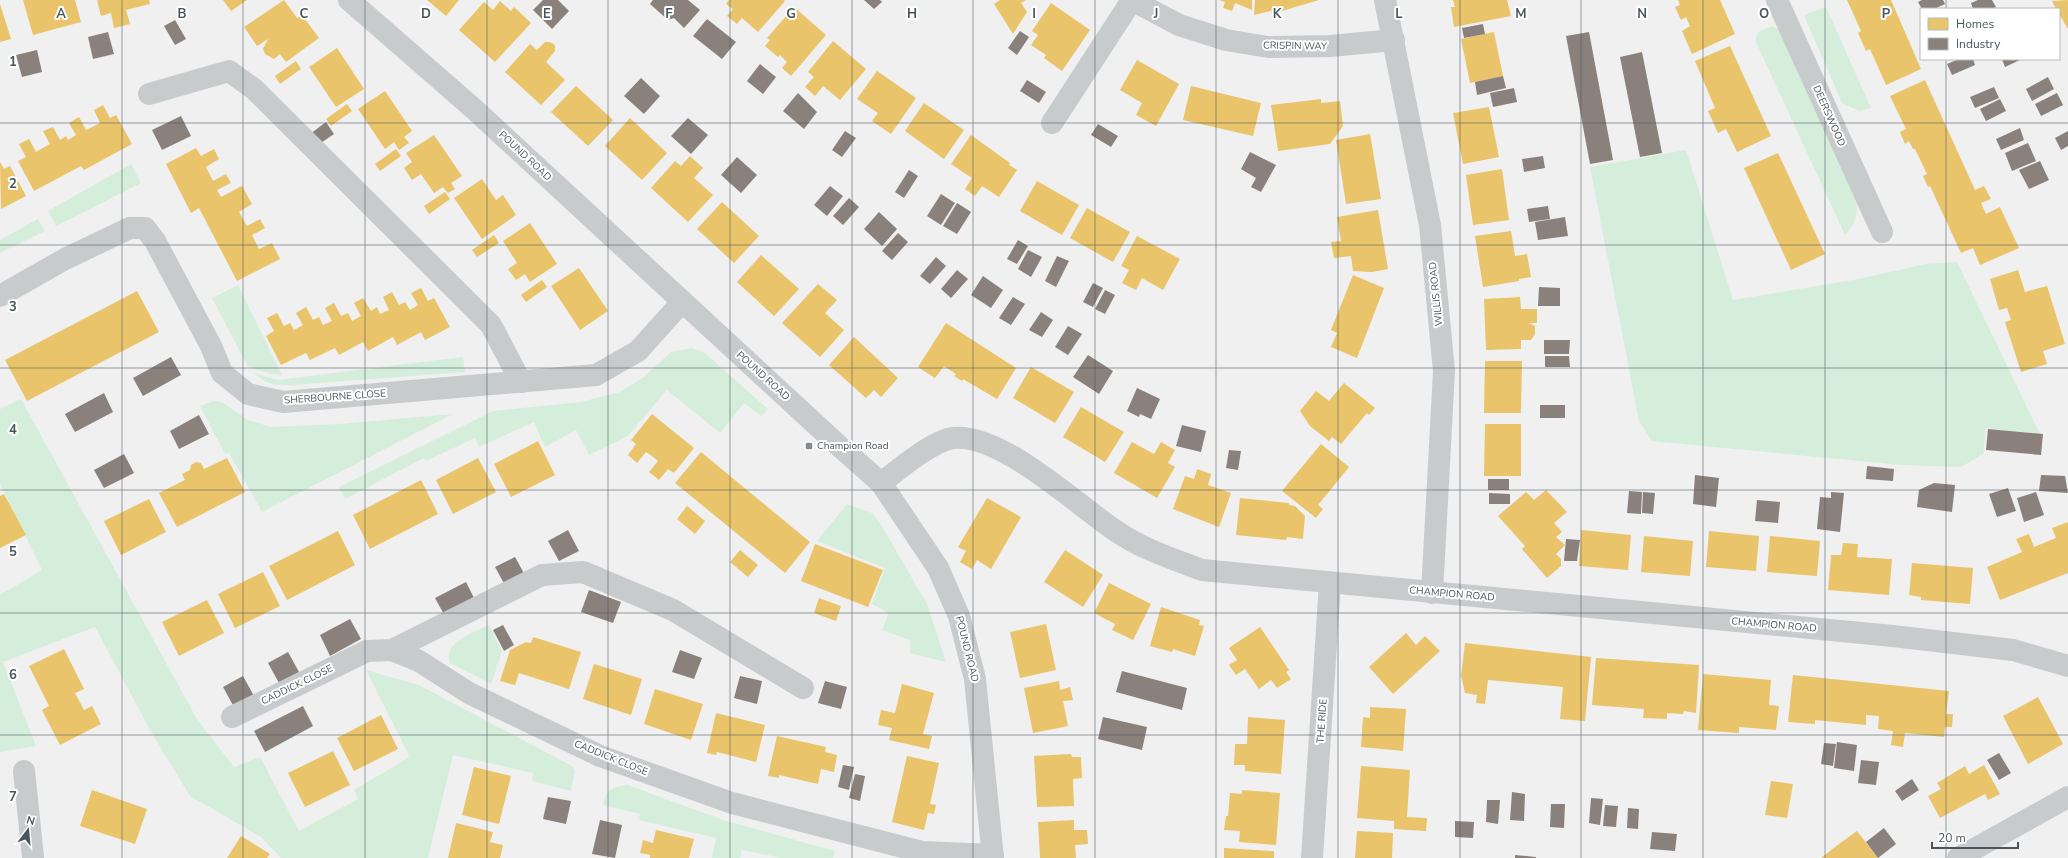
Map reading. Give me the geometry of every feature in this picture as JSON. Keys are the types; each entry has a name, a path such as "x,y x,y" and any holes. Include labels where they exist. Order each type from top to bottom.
{"street":[{"name":"POUND ROAD","path":"349,0 474,109 682,302 881,483 938,568 959,616 975,679 993,856"},
{"name":"CRISPIN WAY","path":"1052,123 1132,0 1179,25 1226,40 1268,47 1330,46 1394,40"},
{"name":"WILLIS ROAD","path":"1385,0 1430,225 1444,371 1432,593"},
{"name":"DEERSWOOD","path":"1777,0 1882,232"},
{"path":"149,94 229,71 254,89 491,325 521,382"},
{"name":"SHERBOURNE CLOSE","path":"0,296 65,259 130,228 145,228 155,241 211,346 222,373 248,394 283,402 596,375 638,351 682,302"},
{"name":"CHAMPION ROAD","path":"881,483 933,446 952,438 975,439 1007,452 1117,532 1156,552 1202,570 1893,636 2013,650 2068,666"},
{"path":"392,650 542,575 583,572 674,610 803,688"},
{"name":"THE RIDE","path":"1312,858 1330,583"},
{"name":"CADDICK CLOSE","path":"232,717 367,651 392,650 419,661 469,693 600,756 732,803 922,852 993,856"},
{"path":"24,771 30,858"},
{"path":"1958,858 2068,797"}],"green space":[{"path":"1826,7 1871,108 1859,111 1842,103 1804,15"},
{"path":"1772,26 1778,29 1781,34 1857,194 1856,216 1852,226 1845,235 1755,40 1758,32"},
{"path":"1686,150 1733,300 1853,280 1926,264 1957,262 2040,434 1986,428 1983,454 1961,467 1901,465 1652,441 1639,421 1590,167"},
{"path":"131,164 141,183 56,226 48,211"},
{"path":"38,219 45,231 0,253 0,240"},
{"path":"238,285 282,375 272,374 248,367 212,298"},
{"path":"692,348 705,353 768,409 761,416 744,403 720,433 667,390 628,436 589,455 576,430 545,447 534,422 479,447 475,438 426,461 424,458 345,499 339,487 493,411 581,402 620,392 644,377 671,352"},
{"path":"463,357 465,372 294,385 268,383 254,373 277,380"},
{"path":"21,399 197,719 234,767 260,757 299,831 358,799 354,790 410,757 366,670 419,685 572,766 575,771 571,791 532,781 533,773 453,755 428,858 281,858 261,837 190,796 150,730 95,627 3,662 36,746 0,752 0,595 42,570 0,483 0,409"},
{"path":"213,401 222,402 248,420 271,427 338,424 453,414 262,512 229,453 225,454 200,406"},
{"path":"847,504 872,513 880,523 927,604 946,662 910,653 910,640 882,630 889,613 872,604 885,568 817,541"},
{"path":"489,625 502,652 491,684 450,663 449,656 451,649 461,639"},
{"path":"628,785 723,820 835,851 833,858 782,858 742,850 740,858 712,858 716,838 639,820 640,814 603,805 608,792 614,788"}],"building: Homes":[{"path":"23,0 75,0 81,22 33,35"},
{"path":"97,0 149,0 150,4 126,10 130,24 114,28 111,13 101,16"},
{"path":"223,0 247,0 231,11"},
{"path":"284,0 297,18 302,15 319,38 286,62 280,54 274,59 265,54 263,49 268,39 257,46 244,27"},
{"path":"427,0 459,0 446,16"},
{"path":"729,0 785,1 758,32 742,18 737,24 727,16 733,9 726,4"},
{"path":"1000,0 1026,0 1021,3 1027,12 1013,34 994,4"},
{"path":"1219,0 1252,0 1252,10 1235,3 1232,11 1223,8 1225,2"},
{"path":"1255,0 1319,0 1272,14 1271,11 1254,15"},
{"path":"1453,0 1507,0 1511,16 1454,27 1451,7 1455,7"},
{"path":"1678,0 1720,0 1735,34 1692,54 1682,31 1690,26 1686,17 1681,20 1675,7 1680,5"},
{"path":"1847,0 1891,0 1921,69 1886,85 1870,49 1866,51 1858,33 1861,31"},
{"path":"2068,0 2068,29 2060,16 2060,8 2056,8 2052,1"},
{"path":"500,1 511,11 514,7 531,23 495,62 459,30 484,2 493,10"},
{"path":"1051,3 1090,30 1062,71 1044,58 1046,55 1031,45 1038,35 1032,31"},
{"path":"0,4 11,39 0,42"},
{"path":"794,7 826,35 791,76 782,68 787,62 780,55 778,57 765,46 770,40 767,38"},
{"path":"1494,32 1503,76 1470,83 1461,39"},
{"path":"833,41 866,69 840,100 823,86 815,96 805,87 814,77 808,72"},
{"path":"545,42 550,42 555,45 555,51 546,62 565,80 541,105 505,72 530,44 537,50"},
{"path":"1730,46 1771,136 1737,152 1726,129 1718,133 1708,111 1715,108 1695,61"},
{"path":"337,48 364,89 336,107 309,67"},
{"path":"1137,60 1179,84 1156,126 1136,115 1142,103 1120,90"},
{"path":"296,61 301,69 280,84 275,76"},
{"path":"877,71 916,98 891,134 872,121 878,113 857,99"},
{"path":"1925,80 1975,190 1984,186 1991,199 1981,203 1986,214 2000,207 2019,248 1980,265 1973,248 1961,253 1930,186 1928,187 1923,176 1927,174 1915,149 1913,149 1909,141 1905,144 1900,132 1906,129 1890,96"},
{"path":"576,86 613,120 588,146 551,112"},
{"path":"1191,86 1261,103 1253,136 1183,120"},
{"path":"385,91 412,131 404,137 409,143 399,150 394,142 385,149 358,109"},
{"path":"1321,99 1321,103 1340,101 1343,126 1330,144 1278,151 1271,105"},
{"path":"924,103 964,130 944,159 905,131"},
{"path":"347,104 352,111 331,126 326,119"},
{"path":"103,105 110,118 116,115 132,144 84,170 81,166 34,191 18,161 26,157 19,144 29,139 36,152 50,144 43,131 53,127 60,140 66,136 68,140 76,135 69,123 79,117 86,130 100,123 94,110"},
{"path":"1489,107 1499,157 1463,164 1453,113"},
{"path":"630,118 667,153 642,180 605,146"},
{"path":"1370,134 1381,199 1346,204 1336,140"},
{"path":"434,135 462,176 451,183 455,189 448,193 443,187 434,193 421,174 412,180 404,168 412,162 406,153"},
{"path":"971,135 1010,163 1009,165 1017,170 999,197 982,186 975,196 965,189 972,178 951,164"},
{"path":"196,148 201,156 214,149 219,159 206,167 213,181 226,174 231,183 217,190 221,197 242,186 252,204 239,212 247,226 260,219 265,228 252,235 259,249 272,243 280,259 237,281 199,208 191,213 166,164"},
{"path":"396,149 401,156 380,171 375,164"},
{"path":"1778,153 1825,254 1791,270 1744,168"},
{"path":"690,156 703,168 694,178 713,195 688,222 651,188 675,161 681,166"},
{"path":"0,162 4,169 10,166 26,196 1,209"},
{"path":"1502,169 1509,220 1473,225 1466,175"},
{"path":"482,179 496,200 503,195 516,215 482,239 454,198"},
{"path":"1037,181 1079,205 1062,235 1020,211"},
{"path":"445,192 450,199 429,214 424,206"},
{"path":"722,202 759,236 734,263 697,229"},
{"path":"1087,208 1130,232 1113,262 1070,238"},
{"path":"1378,210 1388,269 1372,272 1353,271 1351,256 1334,258 1331,242 1341,241 1337,217"},
{"path":"530,223 557,264 530,282 525,274 516,280 508,269 517,263 503,241"},
{"path":"1511,231 1515,256 1527,254 1531,277 1519,279 1519,281 1483,287 1475,236"},
{"path":"494,235 499,243 477,257 472,250"},
{"path":"1137,236 1180,259 1163,290 1142,278 1136,290 1122,283 1129,270 1121,266"},
{"path":"761,255 799,289 774,316 737,282"},
{"path":"579,268 608,311 580,330 551,286"},
{"path":"2018,270 2025,292 2047,286 2065,344 2043,351 2047,364 2021,372 2005,322 2011,320 2007,308 1999,310 1990,279"},
{"path":"1353,275 1384,288 1357,358 1331,347 1337,333 1331,330"},
{"path":"542,280 547,287 526,302 521,295"},
{"path":"818,284 837,300 825,313 844,330 820,357 782,323"},
{"path":"421,288 428,301 434,298 450,327 425,340 421,332 397,345 393,337 368,351 363,342 339,355 335,348 310,360 306,353 281,365 266,336 274,331 267,318 277,313 284,326 290,323 294,330 303,325 296,313 306,307 313,320 319,317 323,325 332,321 325,308 334,303 341,316 348,313 352,321 361,316 354,303 363,298 371,311 377,307 380,314 389,310 383,297 392,292 399,305 405,302 410,310 418,305 411,293"},
{"path":"137,291 159,332 27,401 5,360"},
{"path":"1520,297 1521,309 1537,309 1537,323 1529,323 1535,326 1535,334 1531,340 1521,340 1521,349 1486,350 1484,299"},
{"path":"946,323 1016,368 997,399 963,379 962,381 954,376 956,374 944,366 935,378 918,367"},
{"path":"854,337 898,378 881,397 874,390 866,398 829,365"},
{"path":"1485,361 1522,361 1521,413 1484,413"},
{"path":"1031,367 1074,392 1055,423 1013,398"},
{"path":"1344,383 1375,408 1369,415 1367,413 1341,444 1332,437 1329,441 1310,426 1300,411 1316,391 1329,401"},
{"path":"1081,407 1124,432 1105,462 1063,437"},
{"path":"652,414 694,448 674,473 668,469 659,480 649,472 658,461 652,456 646,452 637,463 628,455 636,444 631,440"},
{"path":"1485,424 1521,424 1521,476 1484,476"},
{"path":"538,441 555,475 511,497 494,464"},
{"path":"1132,442 1154,454 1161,442 1175,450 1168,463 1175,467 1157,498 1114,473"},
{"path":"1321,444 1349,467 1318,505 1323,509 1316,518 1282,491"},
{"path":"701,452 810,542 785,573 675,483"},
{"path":"227,458 245,492 177,527 159,493 185,480 182,474 190,470 191,465 196,462 201,463 204,469"},
{"path":"478,458 496,492 453,514 436,480"},
{"path":"1197,469 1211,474 1208,485 1231,493 1219,527 1173,509 1185,476 1194,479"},
{"path":"421,480 438,514 370,549 353,515"},
{"path":"1546,490 1567,512 1554,523 1562,532 1556,537 1565,545 1556,554 1561,559 1561,566 1547,578 1522,549 1525,546 1498,516 1526,492 1534,500"},
{"path":"4,494 26,535 0,548 0,496"},
{"path":"987,498 1021,517 991,569 977,560 972,569 960,562 966,551 958,547"},
{"path":"1240,498 1289,503 1289,505 1295,506 1305,516 1303,539 1287,537 1286,540 1236,535"},
{"path":"149,499 166,532 121,555 104,521"},
{"path":"687,506 705,521 695,534 677,519"},
{"path":"2068,522 2068,573 2000,600 1987,567 2022,552 2016,539 2029,534 2034,547 2056,538 2052,528"},
{"path":"1581,530 1631,535 1628,570 1579,566"},
{"path":"338,531 355,565 287,600 269,566"},
{"path":"1709,531 1759,536 1756,571 1706,567"},
{"path":"1644,536 1693,541 1690,576 1641,572"},
{"path":"1770,536 1820,541 1817,576 1767,572"},
{"path":"1843,543 1858,544 1857,557 1892,559 1889,595 1828,590 1831,555 1841,555"},
{"path":"815,544 883,570 868,607 801,581"},
{"path":"740,550 758,565 748,577 730,562"},
{"path":"1065,550 1103,575 1083,607 1044,582"},
{"path":"1912,563 1973,568 1970,604 1921,600 1921,597 1909,595"},
{"path":"263,572 280,606 235,628 218,594"},
{"path":"1109,583 1151,604 1133,640 1112,630 1115,624 1094,613"},
{"path":"819,598 841,606 836,621 814,613"},
{"path":"207,600 224,633 179,656 162,622"},
{"path":"1161,607 1200,620 1199,625 1204,626 1195,656 1173,649 1172,652 1150,646"},
{"path":"1046,624 1056,670 1020,678 1010,632"},
{"path":"1260,627 1289,670 1286,672 1291,679 1277,688 1271,680 1259,689 1245,669 1236,675 1229,665 1237,660 1229,648"},
{"path":"1406,633 1416,645 1425,636 1440,651 1393,694 1369,667"},
{"path":"533,637 581,652 569,689 519,673 515,685 500,681 510,650 526,642 531,643"},
{"path":"1465,643 1591,657 1585,721 1560,719 1563,687 1488,680 1485,704 1476,703 1477,695 1465,693 1461,676"},
{"path":"64,649 84,689 75,693 84,710 92,706 101,724 60,745 42,710 49,706 29,666"},
{"path":"1596,658 1699,665 1696,713 1684,711 1683,714 1667,713 1667,719 1643,718 1644,709 1592,705"},
{"path":"594,664 642,679 631,715 583,699"},
{"path":"1703,674 1771,680 1769,705 1779,706 1776,730 1739,727 1739,733 1698,730"},
{"path":"1793,675 1949,691 1946,714 1953,714 1952,727 1945,727 1944,737 1905,733 1903,747 1891,745 1893,731 1878,729 1879,716 1866,715 1866,725 1815,720 1815,724 1788,722"},
{"path":"1059,681 1060,690 1070,687 1073,700 1063,701 1068,726 1033,733 1024,688"},
{"path":"902,684 934,693 923,734 932,736 929,749 889,740 892,728 878,725 881,710 895,713"},
{"path":"655,689 703,704 691,740 644,724"},
{"path":"2038,697 2063,744 2028,764 2003,716"},
{"path":"1370,707 1406,709 1403,751 1361,747 1363,717 1370,718"},
{"path":"716,713 765,725 756,762 717,752 716,755 707,753"},
{"path":"381,715 398,749 354,771 337,738"},
{"path":"1248,717 1285,720 1281,774 1245,771 1245,765 1234,765 1235,744 1247,744"},
{"path":"777,736 826,747 825,752 837,755 834,772 821,769 818,784 779,775 779,778 768,776"},
{"path":"333,751 350,785 305,807 288,773"},
{"path":"1071,754 1072,757 1081,757 1082,778 1073,779 1074,806 1037,807 1034,756"},
{"path":"907,756 939,763 930,804 936,805 934,814 928,813 924,830 892,822"},
{"path":"1984,765 2000,794 1988,800 1985,794 1940,818 1928,796 1941,789 1937,783 1965,766 1969,774"},
{"path":"1361,766 1410,770 1407,817 1427,818 1426,831 1394,829 1394,821 1357,818"},
{"path":"474,767 511,776 499,824 462,815"},
{"path":"1771,781 1793,784 1787,818 1765,815"},
{"path":"92,790 147,809 135,844 80,826"},
{"path":"1242,790 1280,793 1276,845 1239,842 1240,831 1224,830 1226,816 1228,816 1230,793 1242,794"},
{"path":"1074,820 1074,830 1087,830 1088,844 1075,845 1076,858 1040,858 1038,822"},
{"path":"456,823 493,832 490,842 503,845 500,858 448,858"},
{"path":"656,830 694,839 689,858 650,858 650,855 640,853 643,840 653,843"},
{"path":"1357,831 1393,833 1392,858 1355,858"},
{"path":"1857,831 1878,858 1821,858 1839,844"},
{"path":"241,836 270,854 267,858 227,858"},
{"path":"1224,848 1274,851 1274,858 1224,858"}],"building: Industry":[{"path":"543,0 558,0 569,11 552,29 533,10"},
{"path":"653,0 688,0 700,10 684,28 674,18 668,20 650,4"},
{"path":"864,0 880,0 882,2 874,9"},
{"path":"1922,0 1943,0 1945,4 1936,8 1921,8 1918,2"},
{"path":"1978,0 1992,0 1996,7 1973,8 1971,3"},
{"path":"707,19 736,42 722,59 693,36"},
{"path":"175,20 186,39 175,45 164,26"},
{"path":"1483,24 1485,34 1464,38 1462,28"},
{"path":"1020,31 1029,37 1017,55 1008,48"},
{"path":"108,32 114,54 93,59 88,37"},
{"path":"1589,32 1613,160 1590,164 1566,36"},
{"path":"37,50 42,72 22,77 16,55"},
{"path":"1642,52 1662,153 1640,157 1620,57"},
{"path":"1957,60 1973,60 1975,65 1952,75 1947,64"},
{"path":"2002,60 2020,60 2005,67"},
{"path":"760,64 776,77 763,94 747,81"},
{"path":"1503,76 1506,88 1477,95 1475,82"},
{"path":"2048,77 2054,89 2032,101 2026,89"},
{"path":"641,78 660,96 644,114 624,96"},
{"path":"1027,80 1046,92 1039,103 1020,91"},
{"path":"1994,87 1999,98 1975,108 1970,97"},
{"path":"1514,88 1517,102 1493,107 1490,93"},
{"path":"798,93 817,112 804,129 783,111"},
{"path":"2057,93 2063,105 2041,116 2035,104"},
{"path":"2000,99 2006,111 1986,121 1980,109"},
{"path":"181,116 191,136 162,150 152,130"},
{"path":"688,118 708,135 691,154 671,136"},
{"path":"326,122 334,134 318,145 310,134"},
{"path":"1098,124 1118,136 1111,147 1091,135"},
{"path":"2020,128 2024,140 2001,150 1996,139"},
{"path":"845,131 856,138 842,157 832,150"},
{"path":"2068,131 2068,146 2061,150 2055,138"},
{"path":"2028,143 2036,161 2012,171 2005,153"},
{"path":"1250,152 1276,165 1261,192 1251,187 1256,178 1241,169"},
{"path":"1543,156 1545,168 1524,172 1522,159"},
{"path":"737,157 757,175 741,193 721,175"},
{"path":"2040,161 2049,180 2029,189 2019,170"},
{"path":"909,170 918,176 904,198 895,192"},
{"path":"830,186 843,196 827,216 814,205"},
{"path":"941,194 955,203 941,225 927,216"},
{"path":"849,198 859,207 843,225 833,216"},
{"path":"957,203 971,212 957,234 943,226"},
{"path":"1548,206 1550,219 1529,222 1527,209"},
{"path":"879,212 897,229 882,246 864,229"},
{"path":"1565,217 1568,236 1538,240 1535,222"},
{"path":"898,233 908,242 892,260 882,251"},
{"path":"1018,240 1028,246 1017,264 1007,259"},
{"path":"1028,250 1042,257 1031,277 1018,269"},
{"path":"1057,256 1069,261 1056,287 1045,281"},
{"path":"936,257 946,266 930,284 920,276"},
{"path":"957,270 968,279 951,298 941,289"},
{"path":"983,276 1003,290 991,308 971,295"},
{"path":"1093,283 1103,288 1093,307 1083,302"},
{"path":"1539,287 1560,288 1560,306 1538,306"},
{"path":"1105,290 1115,295 1105,314 1095,309"},
{"path":"1013,297 1025,304 1011,325 999,318"},
{"path":"1041,312 1053,320 1042,337 1029,330"},
{"path":"1068,326 1082,334 1068,355 1055,347"},
{"path":"1544,340 1570,340 1569,354 1544,354"},
{"path":"1088,355 1113,371 1099,394 1073,377"},
{"path":"1545,356 1569,356 1570,367 1545,367"},
{"path":"171,357 181,375 143,396 133,378"},
{"path":"1137,388 1160,399 1151,419 1140,414 1139,417 1127,411"},
{"path":"104,393 113,412 75,432 65,414"},
{"path":"1540,405 1565,405 1565,418 1540,418"},
{"path":"199,415 209,434 179,449 170,431"},
{"path":"1182,425 1206,431 1201,452 1176,446"},
{"path":"1988,429 2043,434 2041,455 1986,450"},
{"path":"1229,450 1241,451 1238,470 1226,468"},
{"path":"124,454 134,473 104,488 94,470"},
{"path":"1867,466 1894,469 1893,481 1866,479"},
{"path":"1695,475 1719,478 1716,507 1693,504"},
{"path":"2041,475 2065,476 2068,493 2039,491"},
{"path":"1488,479 1509,479 1509,490 1488,490"},
{"path":"1934,483 1955,485 1952,512 1917,507 1919,490"},
{"path":"2008,488 2016,511 1997,517 1989,494"},
{"path":"1629,491 1642,492 1641,514 1627,513"},
{"path":"1643,492 1655,493 1653,514 1642,513"},
{"path":"1831,492 1844,493 1840,532 1817,529 1820,497 1831,498"},
{"path":"2036,492 2044,515 2024,522 2017,498"},
{"path":"1489,493 1510,494 1510,504 1489,504"},
{"path":"1757,500 1780,502 1778,523 1755,521"},
{"path":"568,530 579,551 559,561 548,541"},
{"path":"1566,539 1580,540 1577,561 1564,561"},
{"path":"515,557 526,577 506,587 495,567"},
{"path":"466,582 476,602 446,618 435,598"},
{"path":"589,590 621,602 613,623 581,612"},
{"path":"350,619 361,639 330,656 320,635"},
{"path":"503,625 514,645 504,651 493,630"},
{"path":"680,650 702,658 694,679 672,672"},
{"path":"288,652 299,672 279,683 268,663"},
{"path":"1122,671 1187,688 1182,710 1116,692"},
{"path":"243,676 254,696 234,707 223,687"},
{"path":"740,676 762,681 757,704 734,698"},
{"path":"825,681 847,687 841,709 818,703"},
{"path":"303,706 313,726 265,752 254,731"},
{"path":"1103,717 1147,727 1142,750 1098,739"},
{"path":"1837,742 1857,745 1854,771 1834,768"},
{"path":"1824,743 1836,744 1833,766 1821,764"},
{"path":"1999,753 2011,773 1999,780 1987,760"},
{"path":"1861,760 1879,762 1876,785 1858,783"},
{"path":"843,765 854,767 849,790 838,787"},
{"path":"855,774 865,776 860,801 849,798"},
{"path":"1912,779 1919,790 1902,801 1895,791"},
{"path":"1512,792 1525,794 1524,821 1510,820"},
{"path":"548,797 571,801 566,824 543,819"},
{"path":"1591,798 1603,799 1600,825 1589,823"},
{"path":"1487,800 1500,800 1498,824 1486,822"},
{"path":"1551,804 1565,804 1564,828 1550,827"},
{"path":"1605,805 1618,806 1616,827 1603,826"},
{"path":"1628,808 1639,809 1638,829 1627,828"},
{"path":"600,820 622,825 615,858 592,854"},
{"path":"1455,821 1474,822 1473,838 1455,837"},
{"path":"1884,828 1896,844 1878,858 1866,842"},
{"path":"1652,832 1677,834 1675,851 1650,849"},
{"path":"1515,855 1536,857 1536,858 1515,858"}],"place":[{"name":"Champion Road","path":"809,446"}]}
